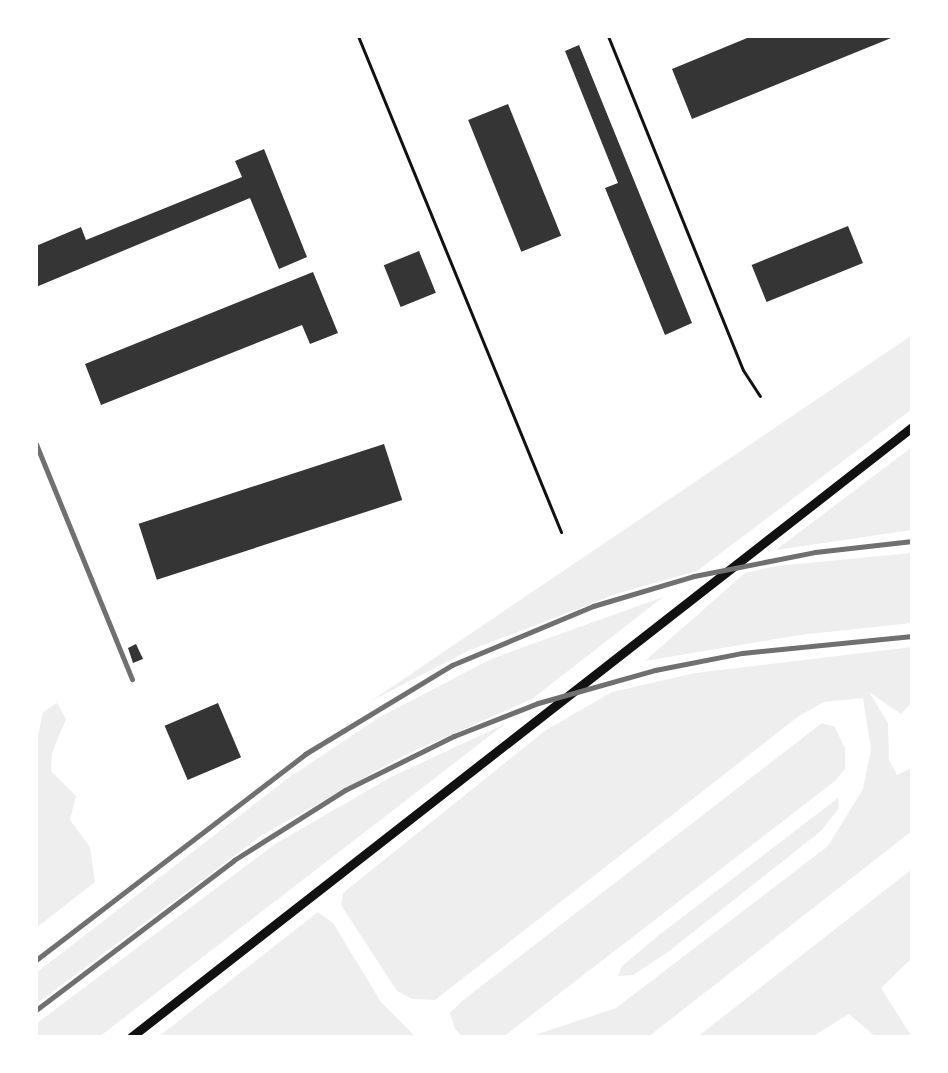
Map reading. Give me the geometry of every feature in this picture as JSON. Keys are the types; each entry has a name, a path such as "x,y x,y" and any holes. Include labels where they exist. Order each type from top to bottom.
{"street":[{"path":"131,1037 912,427"}],"lane":[{"path":"358,36 561,532"},
{"path":"608,36 743,370 760,396"}],"shaded area":[{"path":"912,335 912,409 697,571 619,593 468,651 371,701"},
{"path":"912,447 912,530 776,550"},
{"path":"912,553 912,623 800,635 645,661 745,573 776,566"},
{"path":"663,597 532,699 405,755 262,835 36,1004 36,973 287,779 378,718 491,659"},
{"path":"912,647 912,702 901,714 869,692 888,723 889,760 897,775 912,768 912,831 648,1037 529,1037 616,1008 828,846 863,789 871,749 863,698 824,702 799,716 435,1000 412,999 397,991 341,905 343,893 546,730 612,692 695,673"},
{"path":"57,703 66,719 52,753 51,771 76,796 70,820 90,847 95,882 36,928 36,745 43,712"},
{"path":"822,723 835,727 845,749 845,769 835,781 503,1037 463,1037 455,1029 450,1013 462,1001"},
{"path":"505,724 99,1037 36,1037 36,1024 275,844 391,777"},
{"path":"838,798 839,808 821,831 668,952 633,975 618,976 622,966 659,935"},
{"path":"912,869 912,958 881,988 912,1037 876,1037 849,1014 812,1037 697,1037"},
{"path":"318,912 333,923 381,1002 416,1037 158,1037"}],"building":[{"path":"752,36 896,36 692,119 672,69"},
{"path":"579,45 692,323 665,335 605,188 618,183 565,51"},
{"path":"508,104 561,236 521,252 468,120"},
{"path":"264,149 307,257 279,269 250,198 36,287 36,246 81,227 86,240 242,177 235,161"},
{"path":"848,226 863,263 767,302 752,265"},
{"path":"419,251 436,293 401,307 384,265"},
{"path":"313,272 338,333 310,344 302,325 101,405 85,364"},
{"path":"384,444 402,500 157,580 139,524"},
{"path":"136,644 143,659 133,663 128,648"},
{"path":"218,703 241,757 188,780 165,726"}],"railway":[{"path":"36,444 132,679"},
{"path":"36,960 305,754 452,665 593,606 694,576 815,552 912,541"},
{"path":"36,1010 234,860 345,790 454,736 538,703 655,670 742,653 912,636"}]}
